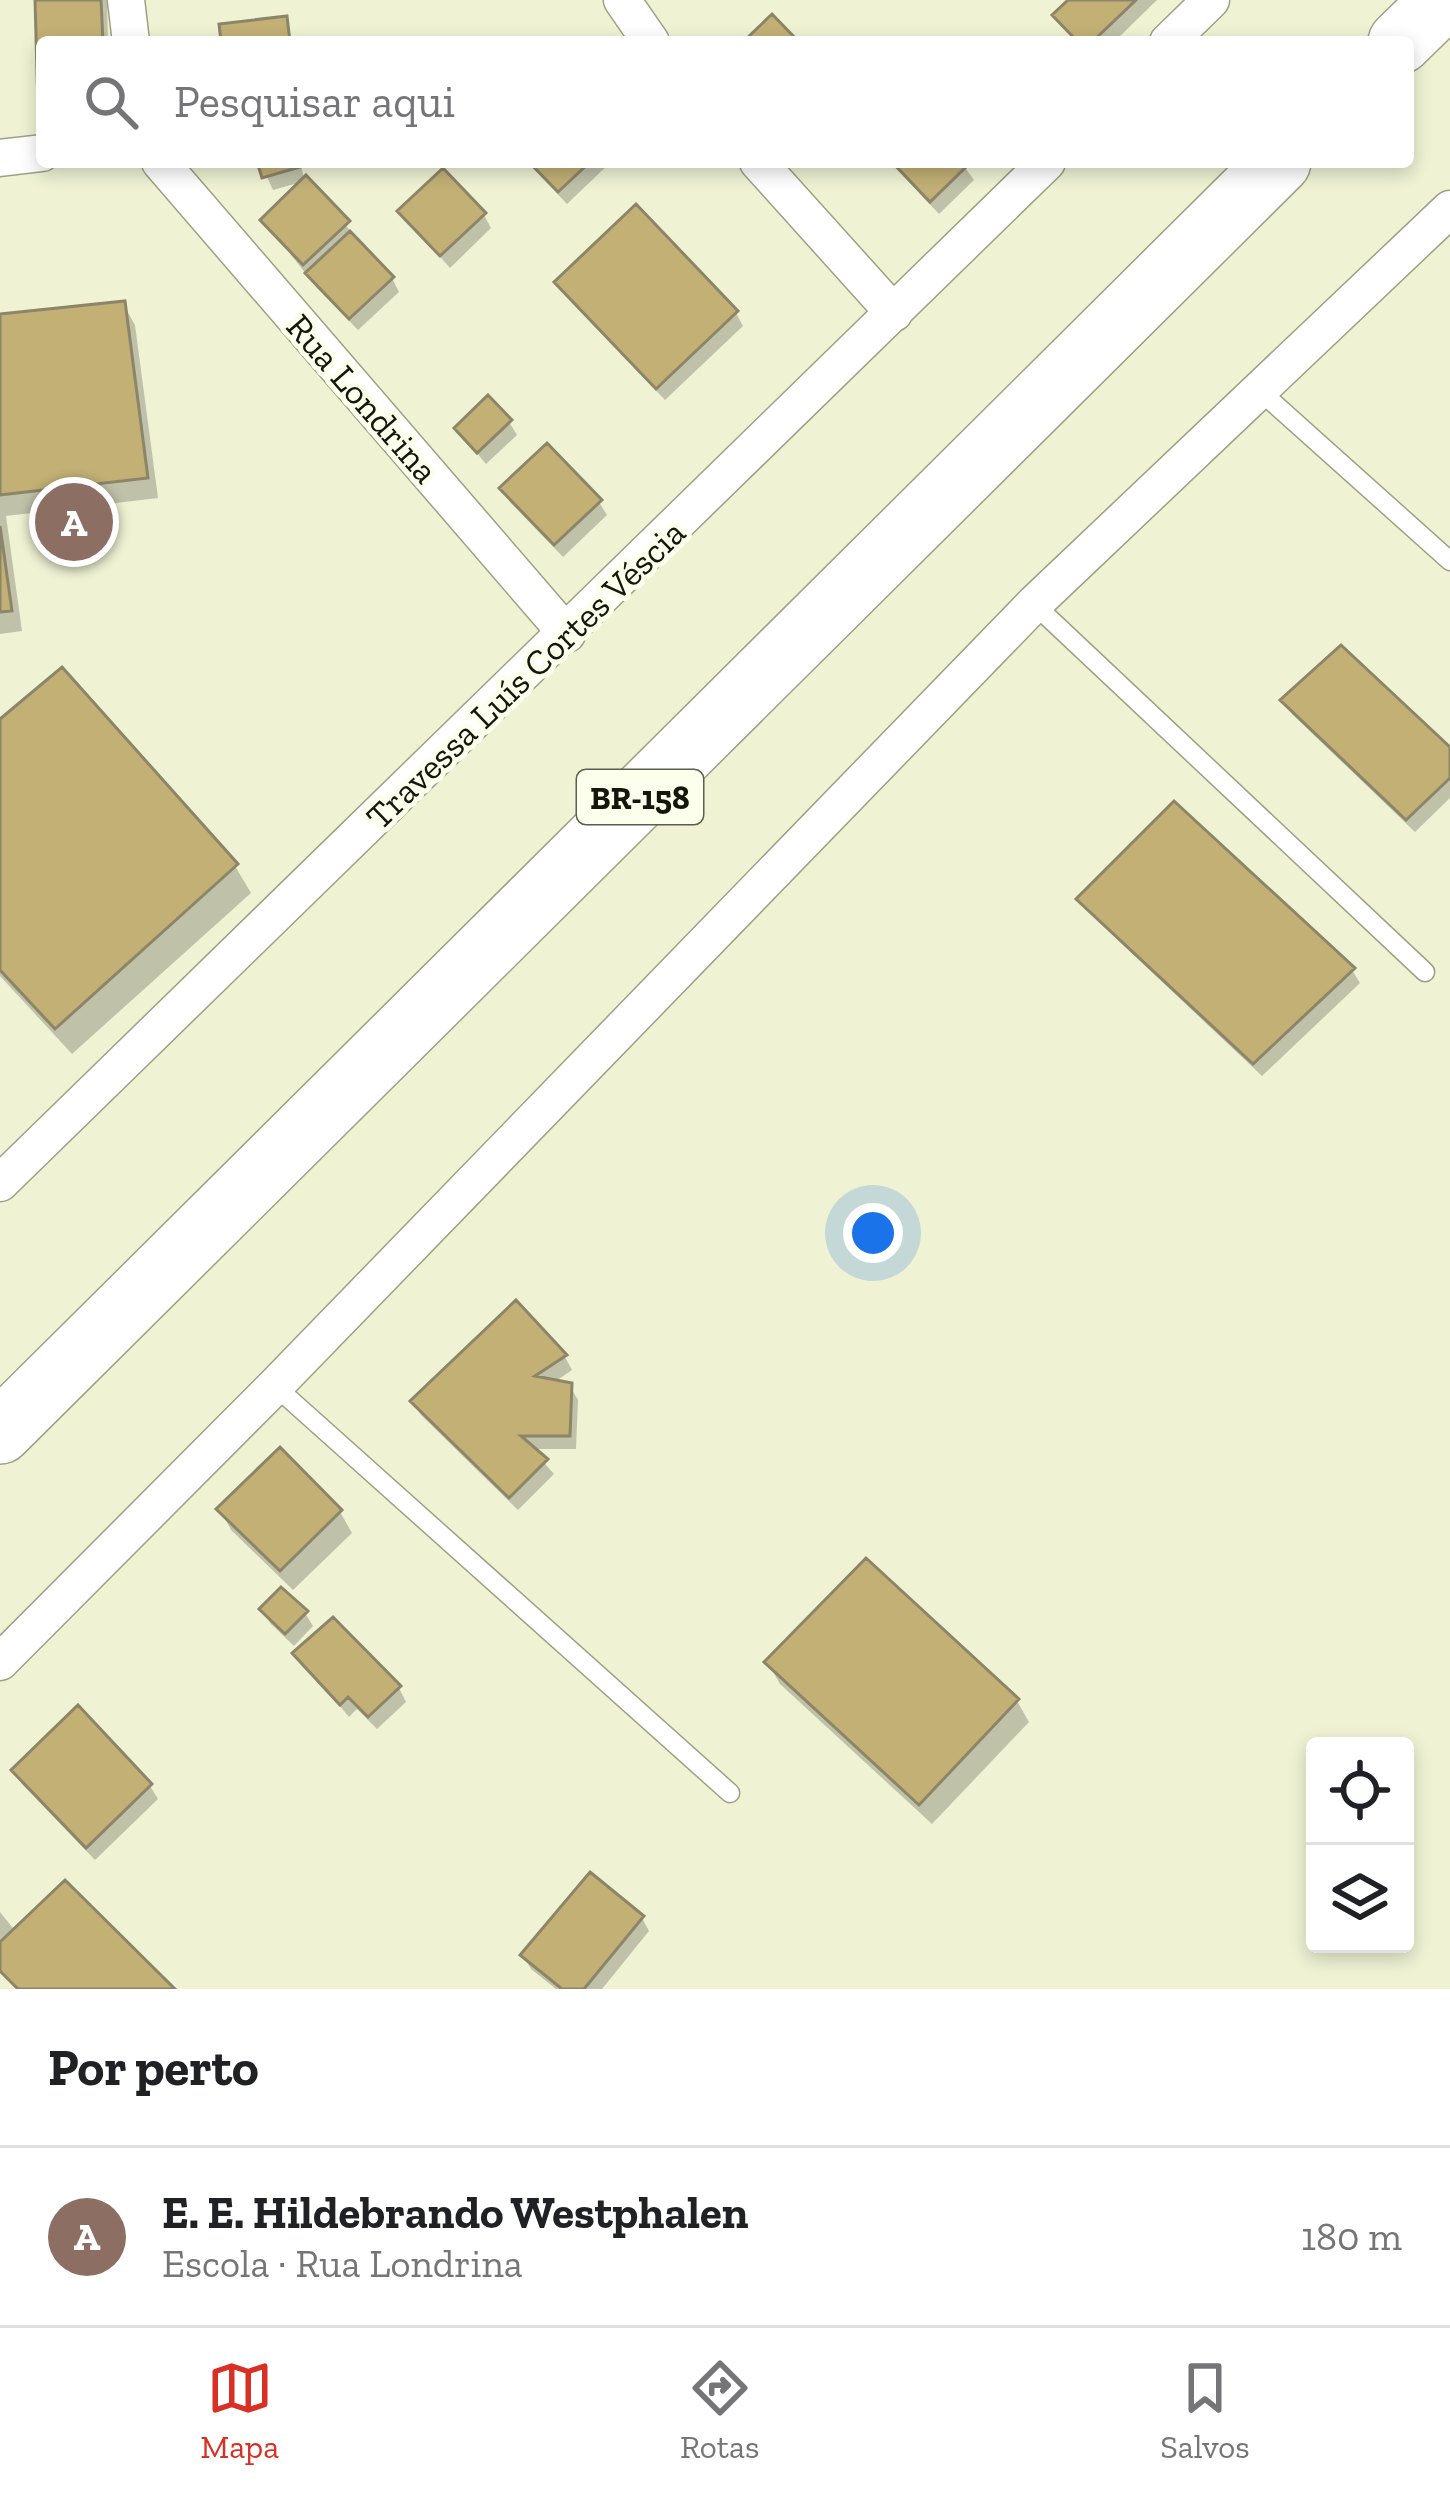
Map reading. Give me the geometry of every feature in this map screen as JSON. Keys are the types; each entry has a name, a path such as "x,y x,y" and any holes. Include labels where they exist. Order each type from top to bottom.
{"highway":[{"path":"1406,36 1442,0"},
{"name":"BR-158","path":"0,1432 1274,168"}],"street":[{"path":"125,0 129,36"},
{"path":"622,0 647,36"},
{"path":"1174,36 1211,0"},
{"path":"0,158 36,154"},
{"name":"Rua Londrina","path":"165,168 567,634"},
{"path":"763,168 894,313"},
{"name":"Travessa Luís Cortes Véscia","path":"0,1183 1041,168"},
{"path":"0,1662 1034,604 1450,209"}],"lane":[{"path":"1260,391 1450,561"},
{"path":"1034,604 1424,972"},
{"path":"274,1386 730,1792"}],"building":[{"path":"35,0 101,0 103,36 36,36"},
{"path":"1068,0 1136,0 1098,36 1072,36 1052,15"},
{"path":"772,14 793,36 749,36"},
{"path":"287,16 289,36 220,36 219,24"},
{"path":"259,168 297,168 262,178"},
{"path":"443,168 486,213 440,256 397,211"},
{"path":"535,168 584,168 558,192"},
{"path":"898,168 965,168 930,202"},
{"path":"306,175 350,221 303,265 260,220"},
{"path":"636,204 738,311 656,389 554,282"},
{"path":"350,231 394,277 349,319 305,273"},
{"path":"125,301 148,478 0,495 0,314"},
{"path":"488,395 512,420 477,453 454,428"},
{"path":"547,443 602,500 554,545 499,488"},
{"path":"0,526 12,611 0,612"},
{"path":"1341,645 1450,747 1450,778 1406,820 1280,700"},
{"path":"62,667 238,864 55,1029 0,970 0,719"},
{"path":"1174,801 1355,968 1253,1064 1076,899"},
{"path":"516,1300 567,1355 535,1376 572,1383 570,1436 521,1436 548,1459 509,1498 410,1401"},
{"path":"280,1447 342,1510 280,1571 216,1509"},
{"path":"866,1558 1019,1699 919,1805 764,1662"},
{"path":"281,1587 308,1611 285,1634 259,1609"},
{"path":"333,1617 401,1686 368,1717 348,1697 340,1705 292,1653"},
{"path":"78,1705 152,1784 86,1848 11,1770"},
{"path":"590,1872 644,1916 584,1989 562,1989 520,1955"},
{"path":"65,1880 175,1989 18,1989 0,1971 0,1942"}],"place":[{"name":"E. E. Hildebrando Westphalen","path":"74,522"}]}
